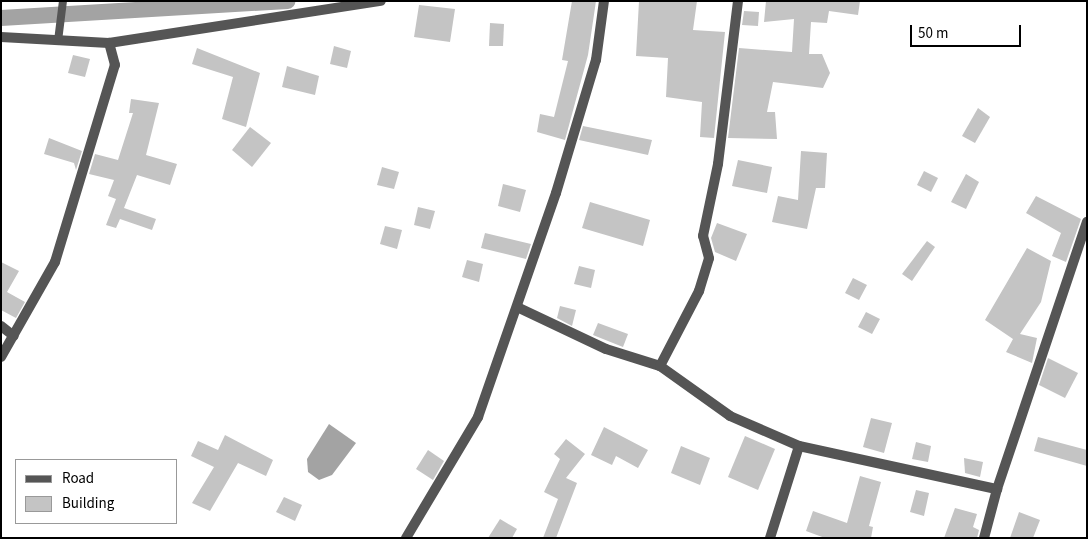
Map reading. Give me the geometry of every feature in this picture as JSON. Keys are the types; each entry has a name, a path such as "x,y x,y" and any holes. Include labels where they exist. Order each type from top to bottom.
{"street":[{"path":"1,37 58,42 109,43 381,1"},
{"path":"406,538 478,417 516,307 536,257 596,60 604,1"},
{"path":"660,366 699,291 709,258 703,236 720,155 738,1"},
{"path":"1,357 55,262 115,65 109,43"},
{"path":"984,538 997,489 1087,222"},
{"path":"516,307 606,349 660,366 730,416 799,446 997,489"},
{"path":"1,326 14,336"},
{"path":"770,538 799,446"}],"lane":[{"path":"58,42 63,1"}],"shaded area":[{"path":"329,424 356,443 332,475 319,480 308,472 307,459"}],"building":[{"path":"572,1 596,1 588,55 565,140 537,132 540,114 554,117 568,61 562,60"},
{"path":"639,1 697,1 693,30 725,32 714,138 700,137 702,102 666,97 668,58 636,56"},
{"path":"766,1 860,1 858,15 829,11 827,23 811,22 809,54 822,54 830,73 823,88 773,82 767,112 775,112 777,139 728,138 739,48 792,52 794,19 764,22"},
{"path":"419,5 455,9 450,42 414,37"},
{"path":"744,11 759,12 758,26 742,25"},
{"path":"490,23 504,24 503,46 489,46"},
{"path":"334,46 351,51 347,68 330,64"},
{"path":"197,48 260,73 246,127 222,119 233,77 192,64"},
{"path":"73,55 90,59 85,77 68,73"},
{"path":"287,66 319,76 315,95 282,87"},
{"path":"131,99 159,103 146,155 177,164 170,185 137,175 124,208 156,219 152,230 120,219 116,228 106,225 116,199 108,196 114,180 89,174 95,154 118,160 133,113 129,113"},
{"path":"978,108 990,117 975,143 962,136"},
{"path":"583,126 652,140 648,155 579,140"},
{"path":"250,127 271,143 252,167 232,150"},
{"path":"49,138 82,151 76,170 74,163 44,154"},
{"path":"801,151 827,153 825,188 816,188 807,229 772,222 778,196 798,200"},
{"path":"738,160 772,167 767,193 732,186"},
{"path":"382,167 399,172 394,189 377,185"},
{"path":"924,171 938,178 931,192 917,185"},
{"path":"966,174 979,182 966,209 951,202"},
{"path":"503,184 526,190 520,212 498,206"},
{"path":"1036,196 1081,219 1066,262 1052,256 1061,233 1026,213"},
{"path":"590,202 650,220 643,246 582,228"},
{"path":"418,207 435,211 430,229 414,225"},
{"path":"717,223 747,234 736,261 715,252 711,238"},
{"path":"385,226 402,230 397,249 380,244"},
{"path":"485,233 531,244 526,259 481,248"},
{"path":"927,241 935,247 912,281 902,274"},
{"path":"1027,248 1051,261 1041,302 1020,334 1037,338 1032,363 1006,352 1013,339 985,320"},
{"path":"467,260 483,264 479,282 462,277"},
{"path":"1,262 19,271 7,292 25,302 16,318 1,310"},
{"path":"579,266 595,270 591,288 574,284"},
{"path":"853,278 867,285 859,300 845,293"},
{"path":"560,306 576,310 572,326 557,318"},
{"path":"866,312 880,319 872,334 858,327"},
{"path":"598,323 628,334 623,347 593,335"},
{"path":"1048,358 1078,373 1065,398 1039,385"},
{"path":"871,418 892,423 884,453 863,447"},
{"path":"604,427 648,450 638,468 616,456 612,465 591,455"},
{"path":"225,435 273,460 266,476 238,463 210,511 192,503 214,467 191,456 198,441 218,450"},
{"path":"745,436 775,449 758,490 728,477"},
{"path":"1038,437 1087,450 1087,466 1034,451"},
{"path":"566,439 585,454 566,478 577,483 556,538 543,538 558,499 544,492 560,459 554,454"},
{"path":"916,442 931,446 928,462 912,459"},
{"path":"681,446 710,458 700,485 671,473"},
{"path":"428,450 444,461 433,480 416,469"},
{"path":"964,458 983,462 980,477 965,473"},
{"path":"860,476 881,482 869,526 873,527 871,538 825,538 806,531 813,511 847,523"},
{"path":"916,490 929,493 924,516 910,512"},
{"path":"284,497 302,505 295,521 276,512"},
{"path":"955,508 977,514 973,527 979,530 977,538 944,538"},
{"path":"1019,512 1040,520 1033,538 1010,538"},
{"path":"500,519 517,529 512,538 488,538"}],"waterway":[{"path":"1,18 287,1"}]}
